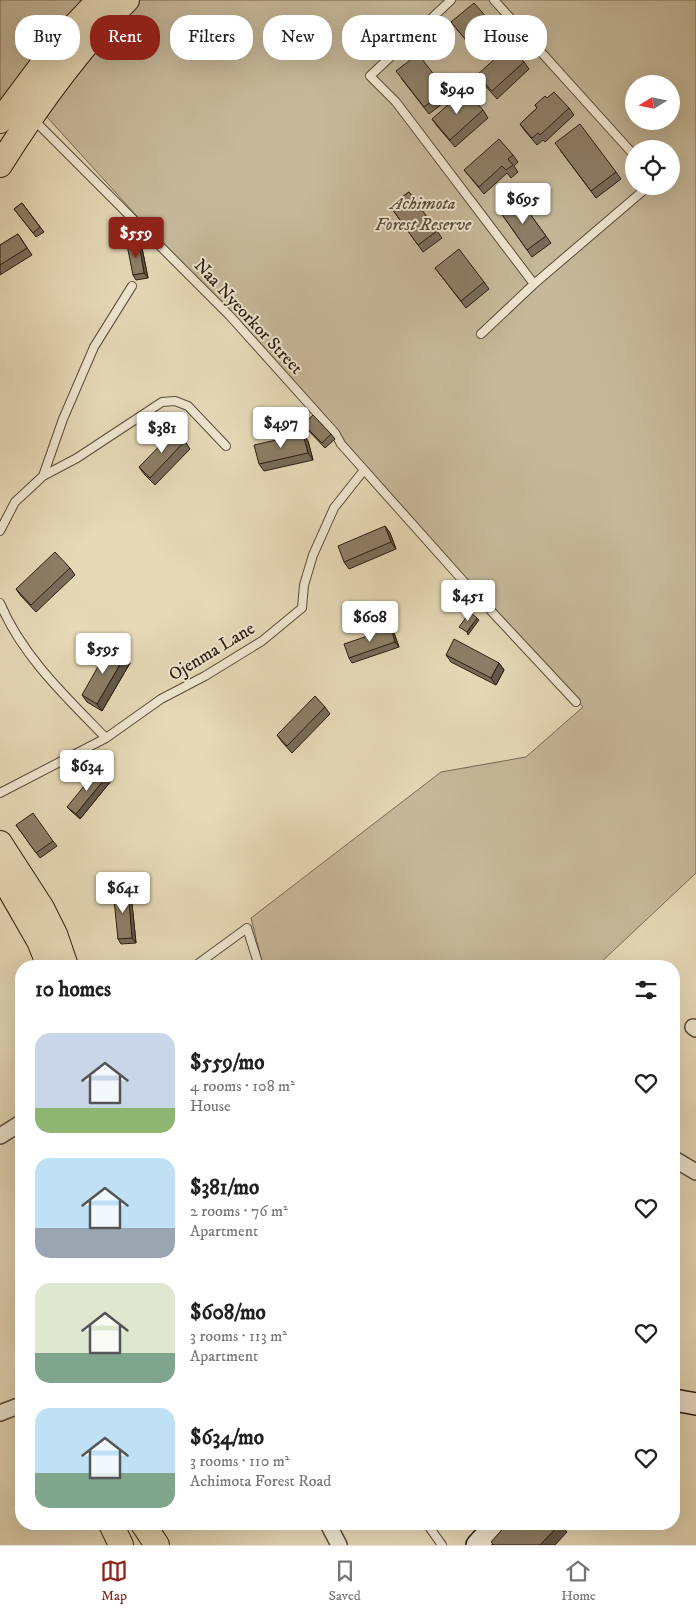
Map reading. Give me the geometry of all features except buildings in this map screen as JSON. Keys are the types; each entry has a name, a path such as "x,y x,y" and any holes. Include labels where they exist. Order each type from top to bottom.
{"main road":[{"path":"0,122 59,42 99,0"},
{"path":"0,165 54,83 127,0"},
{"path":"0,843 42,908 64,960"},
{"path":"0,873 38,940 46,960"},
{"path":"114,1530 121,1545"},
{"path":"147,1530 157,1545"}],"street":[{"path":"0,1136 15,1127"},
{"path":"680,1163 696,1172"},
{"path":"680,1401 696,1404"},
{"path":"0,1414 15,1408"},
{"path":"331,1530 339,1545"},
{"path":"477,1545 491,1530"}],"lane":[{"path":"452,0 370,76 396,102 534,284"},
{"path":"500,2 625,145"},
{"name":"Naa Nyeorkor Street","path":"30,117 230,316 335,433 364,470 464,584 576,702"},
{"path":"481,334 534,284 637,195"},
{"path":"43,476 63,419 94,347 132,286"},
{"path":"0,531 15,502 43,476 84,453 162,402 175,402 188,406 226,446"},
{"name":"Ojenma Lane","path":"0,793 106,738 161,699 205,676 262,641 302,608 304,585 313,555 334,508 364,470"},
{"path":"0,603 26,648 59,690 106,738"},
{"path":"203,960 247,928 257,960"},
{"path":"431,1530 442,1545"}],"green space":[{"name":"Achimota Forest Reserve","path":"0,0 696,0 696,873 603,960 262,960 251,918 441,772 526,757 583,707 17,84 0,104"}]}
